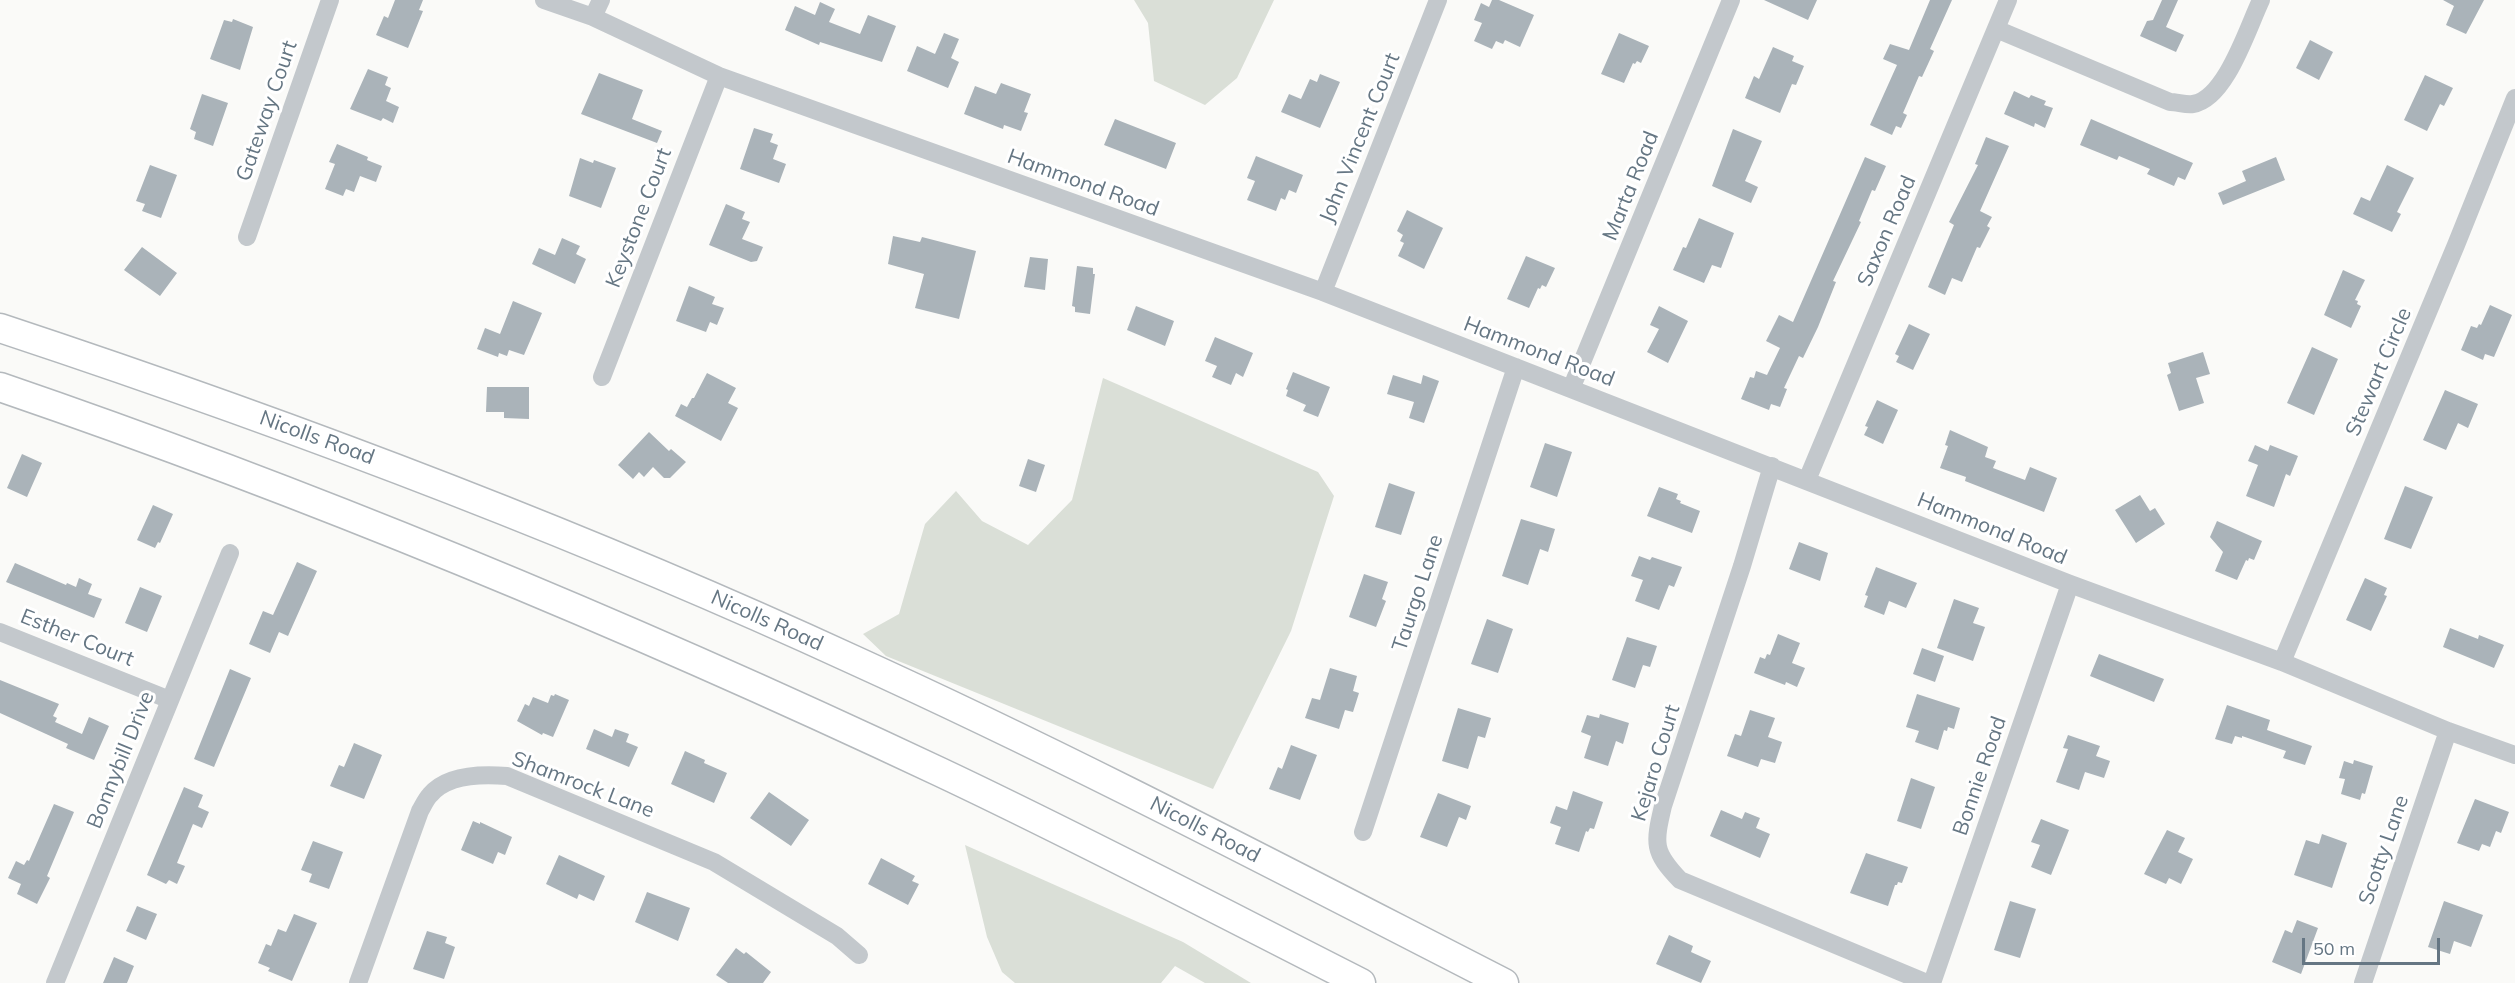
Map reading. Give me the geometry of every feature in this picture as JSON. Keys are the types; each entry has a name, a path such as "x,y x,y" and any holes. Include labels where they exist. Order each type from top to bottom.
{"highway":[{"name":"Nicolls Road","path":"0,328 235,408 360,454 506,511 734,606 854,660 1100,777 1504,983"},
{"path":"0,387 193,455 327,507 699,662 852,731 1055,828 1361,983"}],"street":[{"name":"Gateway Court","path":"247,237 330,0"},
{"name":"Hammond Road","path":"544,0 593,17 719,76 1323,292 2070,584 2282,662 2448,731 2515,755"},
{"path":"593,17 601,0"},
{"name":"John Vincent Court","path":"1323,292 1438,0"},
{"name":"Marta Road","path":"1571,389 1731,0"},
{"name":"Saxon Road","path":"1807,480 2008,0"},
{"path":"1996,29 2170,102 2194,104 2211,97 2223,83 2260,0"},
{"name":"Keystone Court","path":"602,377 719,76"},
{"name":"Stewart Circle","path":"2282,662 2515,98"},
{"name":"Taurgo Lane","path":"1363,832 1516,367"},
{"name":"Kejaro Court","path":"1772,466 1742,566 1663,806 1656,834 1662,861 1680,880 1927,983"},
{"name":"Bonnybill Drive","path":"55,983 230,554"},
{"name":"Bonnie Road","path":"1932,983 2070,584"},
{"name":"Esther Court","path":"0,632 170,700"},
{"name":"Scotty Lane","path":"2363,983 2448,731"},
{"name":"Shamrock Lane","path":"358,983 420,811 431,793 451,781 484,774 507,776 714,862 837,936 859,955"}],"shaded area":[{"path":"1134,0 1274,0 1237,78 1205,105 1154,81 1148,23"},
{"path":"1103,378 1318,472 1334,496 1291,631 1213,789 886,656 863,634 899,614 925,524 956,491 982,521 1028,545 1072,500"},
{"path":"965,845 1183,942 1251,983 1205,983 1175,966 1161,983 1015,983 1002,972 987,937"}],"building":[{"path":"395,0 423,0 419,10 423,11 408,48 376,35 384,16 388,18"},
{"path":"1492,0 1499,0 1534,15 1520,47 1505,40 1503,44 1496,41 1492,49 1474,41 1482,23 1474,20 1481,3 1489,7"},
{"path":"1764,0 1817,0 1808,20"},
{"path":"1930,0 1952,0 1930,49 1934,51 1922,77 1919,76 1903,113 1907,115 1901,128 1896,126 1892,135 1870,125 1897,65 1883,59 1890,44 1909,50"},
{"path":"2162,0 2178,0 2166,27 2184,35 2176,52 2140,36 2147,21 2153,20"},
{"path":"2443,0 2484,0 2466,34 2446,25 2454,6"},
{"path":"820,2 835,9 829,22 860,34 868,15 896,26 882,62 820,42 819,45 785,30 795,6 815,15"},
{"path":"233,19 253,27 240,70 210,59 224,20 232,22"},
{"path":"944,33 959,39 951,58 959,62 948,88 907,71 917,46 935,54"},
{"path":"1619,33 1649,46 1641,63 1637,61 1633,63 1624,83 1601,74"},
{"path":"2310,40 2333,52 2319,80 2296,68"},
{"path":"1773,47 1794,56 1792,61 1804,66 1796,85 1792,84 1780,113 1745,98 1754,76 1759,79"},
{"path":"368,69 388,77 385,85 391,88 386,101 399,107 393,123 383,118 381,121 350,109"},
{"path":"599,73 643,90 632,119 662,131 657,143 581,114"},
{"path":"1320,74 1340,82 1320,128 1281,112 1289,94 1301,99 1310,79 1317,82"},
{"path":"2425,75 2453,88 2444,106 2440,104 2427,131 2404,120"},
{"path":"1001,83 1031,94 1024,112 1028,113 1021,131 1004,125 1003,129 964,114 975,86 996,94"},
{"path":"2014,91 2029,98 2031,95 2046,101 2044,105 2053,108 2045,128 2035,123 2034,127 2004,114"},
{"path":"202,94 228,103 213,146 194,139 196,132 190,129"},
{"path":"1115,119 1176,143 1166,169 1104,145"},
{"path":"2091,119 2193,163 2185,180 2178,177 2174,186 2147,174 2150,169 2119,156 2117,160 2080,145"},
{"path":"754,128 773,134 770,142 778,145 773,159 786,164 779,183 740,169"},
{"path":"1733,129 1762,141 1745,181 1758,187 1751,203 1712,186"},
{"path":"1986,137 2009,146 1980,211 1992,217 1987,226 1990,228 1980,248 1977,247 1962,282 1952,278 1945,295 1928,287 1954,225 1949,222 1978,165 1975,164"},
{"path":"337,144 368,157 367,160 382,166 376,182 360,176 354,192 346,189 343,196 325,189 335,164 329,162"},
{"path":"1256,156 1303,175 1296,193 1289,190 1285,200 1281,198 1276,211 1247,200 1255,181 1247,178"},
{"path":"1865,157 1886,166 1875,191 1872,190 1859,221 1861,222 1833,281 1836,282 1818,327 1803,358 1799,356 1784,388 1787,389 1780,407 1771,404 1769,410 1741,399 1750,377 1754,378 1756,371 1767,375 1780,348 1766,341 1779,315 1793,322"},
{"path":"2276,157 2285,180 2223,205 2218,193 2246,181 2242,171"},
{"path":"580,158 593,163 594,160 616,168 601,208 569,196"},
{"path":"150,165 177,175 161,218 142,211 145,204 136,201"},
{"path":"2387,165 2414,178 2397,212 2401,214 2392,232 2353,214 2361,197 2370,201"},
{"path":"726,204 745,212 742,219 750,222 742,239 763,247 757,261 751,262 709,245"},
{"path":"1407,210 1443,228 1424,269 1398,256 1404,243 1400,241 1403,235 1397,231"},
{"path":"1699,218 1734,233 1721,268 1712,265 1704,283 1673,270"},
{"path":"893,236 920,242 922,237 976,251 959,319 915,308 924,274 888,264"},
{"path":"562,238 580,246 576,254 586,259 575,284 532,264 539,248 555,255"},
{"path":"142,247 177,273 160,296 124,270"},
{"path":"1526,256 1555,268 1546,287 1542,285 1540,289 1538,288 1529,308 1507,299"},
{"path":"1030,257 1048,259 1045,290 1024,287"},
{"path":"1077,266 1093,268 1093,274 1095,274 1090,314 1075,312 1075,307 1072,306"},
{"path":"2343,270 2365,280 2355,300 2361,306 2351,328 2324,315"},
{"path":"689,286 715,297 712,304 724,308 717,325 710,322 706,332 676,321"},
{"path":"513,301 542,313 524,355 509,350 507,356 499,353 498,357 477,349 485,328 500,334"},
{"path":"2490,305 2512,315 2494,357 2485,354 2483,360 2461,350 2471,326 2477,328 2479,324 2481,325"},
{"path":"1136,306 1174,321 1165,346 1127,330"},
{"path":"1659,306 1688,321 1668,363 1647,352 1659,329 1650,325"},
{"path":"1909,324 1930,334 1913,370 1896,362 1899,356 1895,354"},
{"path":"1215,337 1253,353 1243,377 1236,373 1231,385 1212,377 1217,366 1205,361"},
{"path":"2312,347 2338,359 2314,415 2287,403"},
{"path":"2203,352 2210,374 2196,378 2204,403 2179,411 2167,375 2171,373 2168,363"},
{"path":"1293,372 1330,387 1318,417 1303,411 1306,405 1286,396 1288,390 1286,389"},
{"path":"707,373 736,388 728,403 738,408 721,441 675,416 681,404 687,407 694,398"},
{"path":"1393,375 1421,384 1423,375 1439,381 1424,423 1409,418 1414,402 1387,394"},
{"path":"487,387 529,387 529,419 504,418 504,412 486,412"},
{"path":"2445,390 2478,404 2468,428 2458,423 2446,450 2423,440"},
{"path":"1877,400 1898,410 1883,444 1864,435 1868,427 1865,426"},
{"path":"1950,430 1988,447 1985,457 1996,461 1993,468 2025,480 2030,467 2057,478 2044,512 1965,481 1966,477 1940,468 1948,446 1945,445"},
{"path":"649,432 669,451 671,449 686,462 670,478 664,478 653,467 644,477 639,472 633,479 618,465"},
{"path":"1545,443 1572,452 1557,497 1530,487"},
{"path":"2255,445 2268,451 2270,445 2298,456 2290,476 2286,474 2274,507 2246,496 2258,465 2248,461"},
{"path":"22,454 42,463 27,497 7,488"},
{"path":"1028,459 1045,465 1036,492 1019,486"},
{"path":"1389,483 1415,492 1401,535 1375,527"},
{"path":"2405,486 2433,497 2411,549 2384,539"},
{"path":"1659,487 1678,494 1676,499 1681,501 1680,503 1700,511 1692,533 1647,516"},
{"path":"2140,495 2150,511 2155,508 2165,524 2136,543 2115,510"},
{"path":"153,505 173,514 160,543 158,542 155,548 137,540"},
{"path":"1521,519 1555,529 1548,552 1540,549 1528,585 1502,576"},
{"path":"2217,521 2262,541 2254,560 2249,558 2248,561 2246,560 2237,580 2215,571 2223,552 2210,537"},
{"path":"1799,542 1828,553 1820,581 1789,569"},
{"path":"1639,556 1650,560 1652,557 1682,567 1674,587 1669,585 1659,610 1635,601 1643,580 1631,576"},
{"path":"297,562 317,571 288,636 279,632 270,653 249,644 263,611 273,615"},
{"path":"15,563 66,585 67,583 76,587 79,578 92,584 88,594 102,599 94,618 6,582"},
{"path":"1876,567 1917,583 1906,608 1889,601 1884,615 1864,607 1868,596 1865,595"},
{"path":"1364,574 1388,582 1382,599 1386,601 1376,627 1349,617"},
{"path":"2365,578 2387,588 2384,595 2387,596 2371,631 2346,620"},
{"path":"140,587 162,596 147,632 125,623"},
{"path":"1954,599 1979,608 1973,623 1985,627 1973,661 1937,648"},
{"path":"1487,619 1513,629 1498,673 1471,664"},
{"path":"2450,628 2478,639 2479,635 2504,645 2494,668 2443,647"},
{"path":"1778,634 1800,643 1792,663 1805,668 1797,687 1786,682 1785,685 1754,673 1760,657 1765,659 1767,654 1770,655"},
{"path":"1627,637 1657,646 1650,667 1643,665 1635,688 1612,680"},
{"path":"1922,648 1944,656 1935,682 1913,674"},
{"path":"2099,654 2164,679 2154,702 2090,676"},
{"path":"1330,668 1357,676 1353,691 1359,693 1353,712 1345,710 1339,729 1305,718 1312,698 1320,700"},
{"path":"230,669 251,678 214,767 194,759"},
{"path":"0,680 59,704 53,716 57,718 55,722 82,734 89,717 109,726 94,760 66,748 68,744 0,713"},
{"path":"555,694 569,700 553,737 543,733 542,735 517,721 525,704 529,706 533,697 548,703 551,695"},
{"path":"1917,694 1960,708 1954,729 1948,727 1947,731 1944,730 1938,750 1915,742 1919,731 1906,727"},
{"path":"2227,705 2270,720 2267,730 2312,746 2305,765 2283,758 2286,751 2242,736 2242,738 2235,736 2232,744 2215,739"},
{"path":"1458,708 1491,718 1485,738 1478,736 1468,769 1442,761"},
{"path":"1750,710 1775,718 1768,737 1782,742 1775,763 1761,759 1758,767 1727,756 1735,734 1741,736"},
{"path":"1600,714 1629,723 1623,744 1616,741 1608,766 1584,758 1591,736 1581,732 1587,715 1599,718"},
{"path":"594,729 612,737 615,729 629,734 626,742 638,747 629,767 586,749"},
{"path":"2068,735 2100,746 2096,756 2110,761 2104,778 2085,772 2079,790 2056,782 2068,749 2063,748"},
{"path":"354,743 382,755 364,799 330,786 339,765 344,767"},
{"path":"1291,745 1317,755 1300,800 1269,789 1278,767 1282,769"},
{"path":"685,751 705,760 704,763 727,773 714,803 671,784"},
{"path":"2354,760 2373,766 2365,794 2362,793 2360,800 2341,794 2345,779 2339,778 2344,761 2353,764"},
{"path":"1911,778 1935,787 1921,829 1897,821"},
{"path":"184,787 203,795 198,807 209,812 202,828 193,824 177,863 185,866 177,884 169,880 166,884 147,875"},
{"path":"1573,791 1603,802 1594,829 1590,828 1588,832 1586,831 1579,852 1555,844 1561,827 1550,823 1556,806 1567,810"},
{"path":"769,792 809,820 791,846 750,818"},
{"path":"1438,793 1471,806 1466,820 1459,817 1447,847 1420,837"},
{"path":"2475,799 2509,812 2501,833 2496,831 2490,847 2482,844 2479,851 2457,843"},
{"path":"54,804 74,812 47,876 50,878 37,904 17,894 21,884 8,878 16,861 24,865 27,860 29,861"},
{"path":"1721,810 1742,819 1745,812 1760,818 1756,828 1770,834 1760,858 1710,836"},
{"path":"2041,819 2069,830 2051,875 2031,867 2040,845 2031,842"},
{"path":"473,821 512,837 505,855 498,852 493,864 461,850"},
{"path":"2167,830 2185,838 2178,852 2193,859 2181,884 2169,878 2166,884 2144,874"},
{"path":"2322,834 2347,843 2332,888 2294,875 2306,840 2319,844"},
{"path":"313,841 343,852 329,889 309,882 312,874 301,870"},
{"path":"1866,853 1908,867 1902,883 1898,882 1895,885 1888,906 1850,893"},
{"path":"559,855 605,876 594,901 579,894 577,899 546,884"},
{"path":"881,858 915,876 912,881 919,884 908,905 868,884"},
{"path":"647,892 690,908 678,941 635,922"},
{"path":"2010,901 2036,909 2020,958 1994,950"},
{"path":"2444,901 2483,915 2471,947 2454,941 2450,954 2428,947"},
{"path":"137,906 157,914 146,940 126,931"},
{"path":"294,914 317,923 292,981 268,971 270,968 258,963 266,944 271,946 278,929 286,932"},
{"path":"2297,920 2318,928 2301,974 2272,962 2285,930 2292,933"},
{"path":"427,931 447,937 445,943 455,947 444,979 413,969"},
{"path":"1669,935 1693,946 1691,952 1711,961 1701,983 1656,964"},
{"path":"736,948 744,954 746,952 771,972 763,983 728,983 716,975"},
{"path":"114,957 134,966 127,983 103,983"}]}
